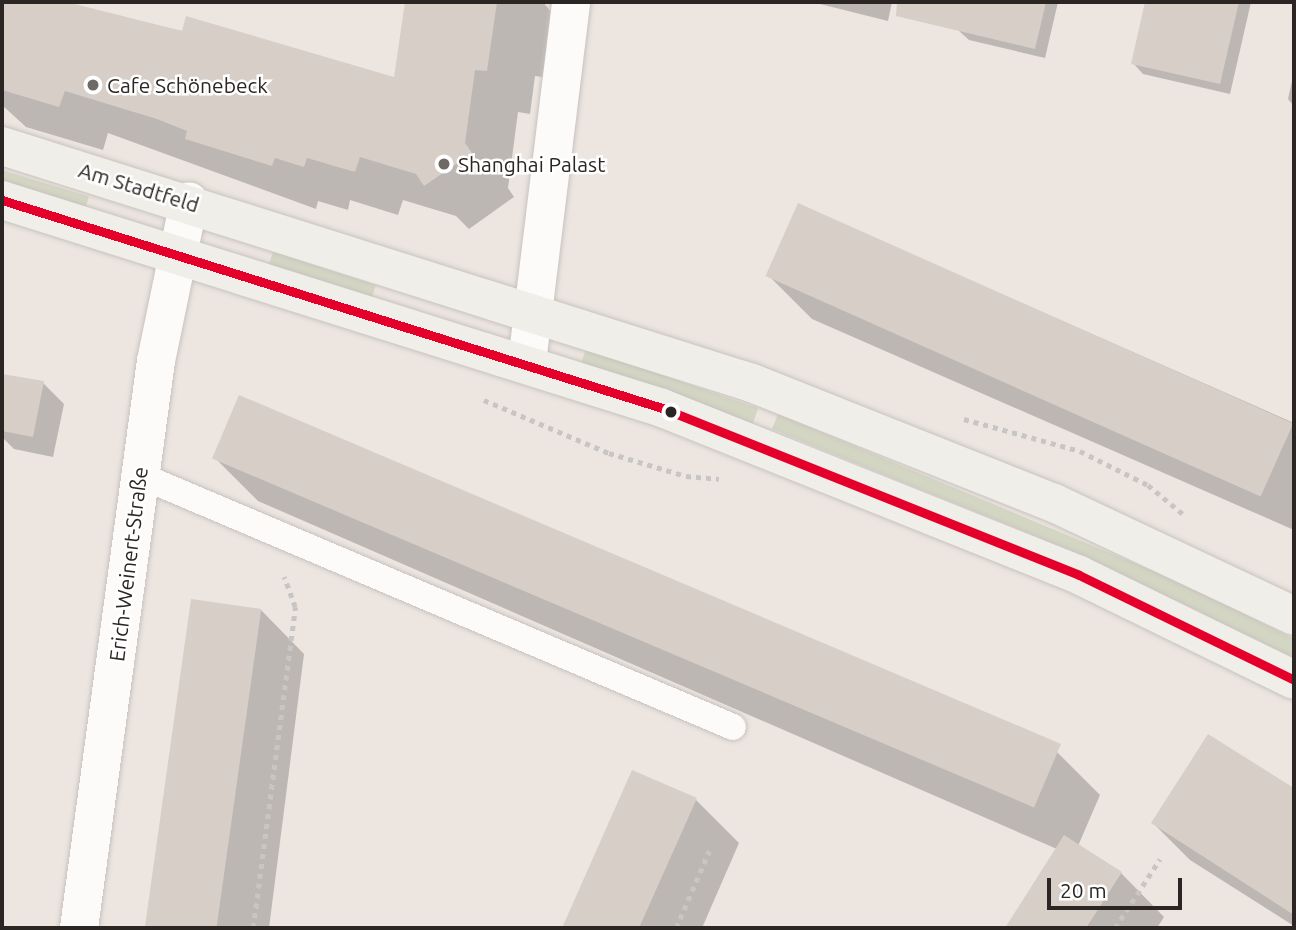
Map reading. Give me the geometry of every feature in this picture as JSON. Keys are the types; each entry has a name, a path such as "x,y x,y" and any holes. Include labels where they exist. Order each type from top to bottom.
{"street":[{"path":"527,362 571,2"},
{"name":"Am Stadtfeld","path":"2,146 189,201 752,383 1042,498 1202,567 1294,617"},
{"path":"2,200 527,362 871,487 1079,575 1294,680"},
{"name":"Erich-Weinert-Straße","path":"79,928 139,475 176,253 189,201"}],"lane":[{"path":"139,475 267,533 733,727"}],"path":[{"path":"475,396 609,453 686,477 727,480"},
{"path":"253,928 295,607 267,533"},
{"path":"676,928 709,851"},
{"path":"1115,928 1160,859"}],"green space":[{"path":"2,170 89,197 85,211 2,186"},
{"path":"273,252 376,285 371,299 269,265"},
{"path":"586,349 758,408 753,423 581,364"},
{"path":"778,414 1184,584 1294,639 1294,658 1082,555 772,429"}],"building":[{"path":"2,2 67,2 182,31 186,16 394,77 405,2 497,2 487,71 475,70 465,143 472,153 424,186 416,174 360,157 355,172 307,158 304,167 275,158 272,166 185,139 187,131 157,119 65,91 59,107 2,90"},
{"path":"897,2 1046,2 1035,49 896,16"},
{"path":"1145,2 1239,2 1220,84 1131,64"},
{"path":"798,203 1293,423 1261,497 765,276"},
{"path":"2,374 44,381 33,437 2,431"},
{"path":"239,395 1061,744 1034,807 212,459"},
{"path":"191,599 261,609 216,928 145,928"},
{"path":"1208,734 1294,788 1294,915 1151,823"},
{"path":"632,770 697,798 639,928 562,928"},
{"path":"1064,835 1122,872 1086,928 1005,928"}],"transit line":[{"path":"2,200 662,408 1079,575 1294,680"}],"place":[{"name":"Cafe Schönebeck","path":"93,85"},
{"name":"Shanghai Palast","path":"444,164"}]}
